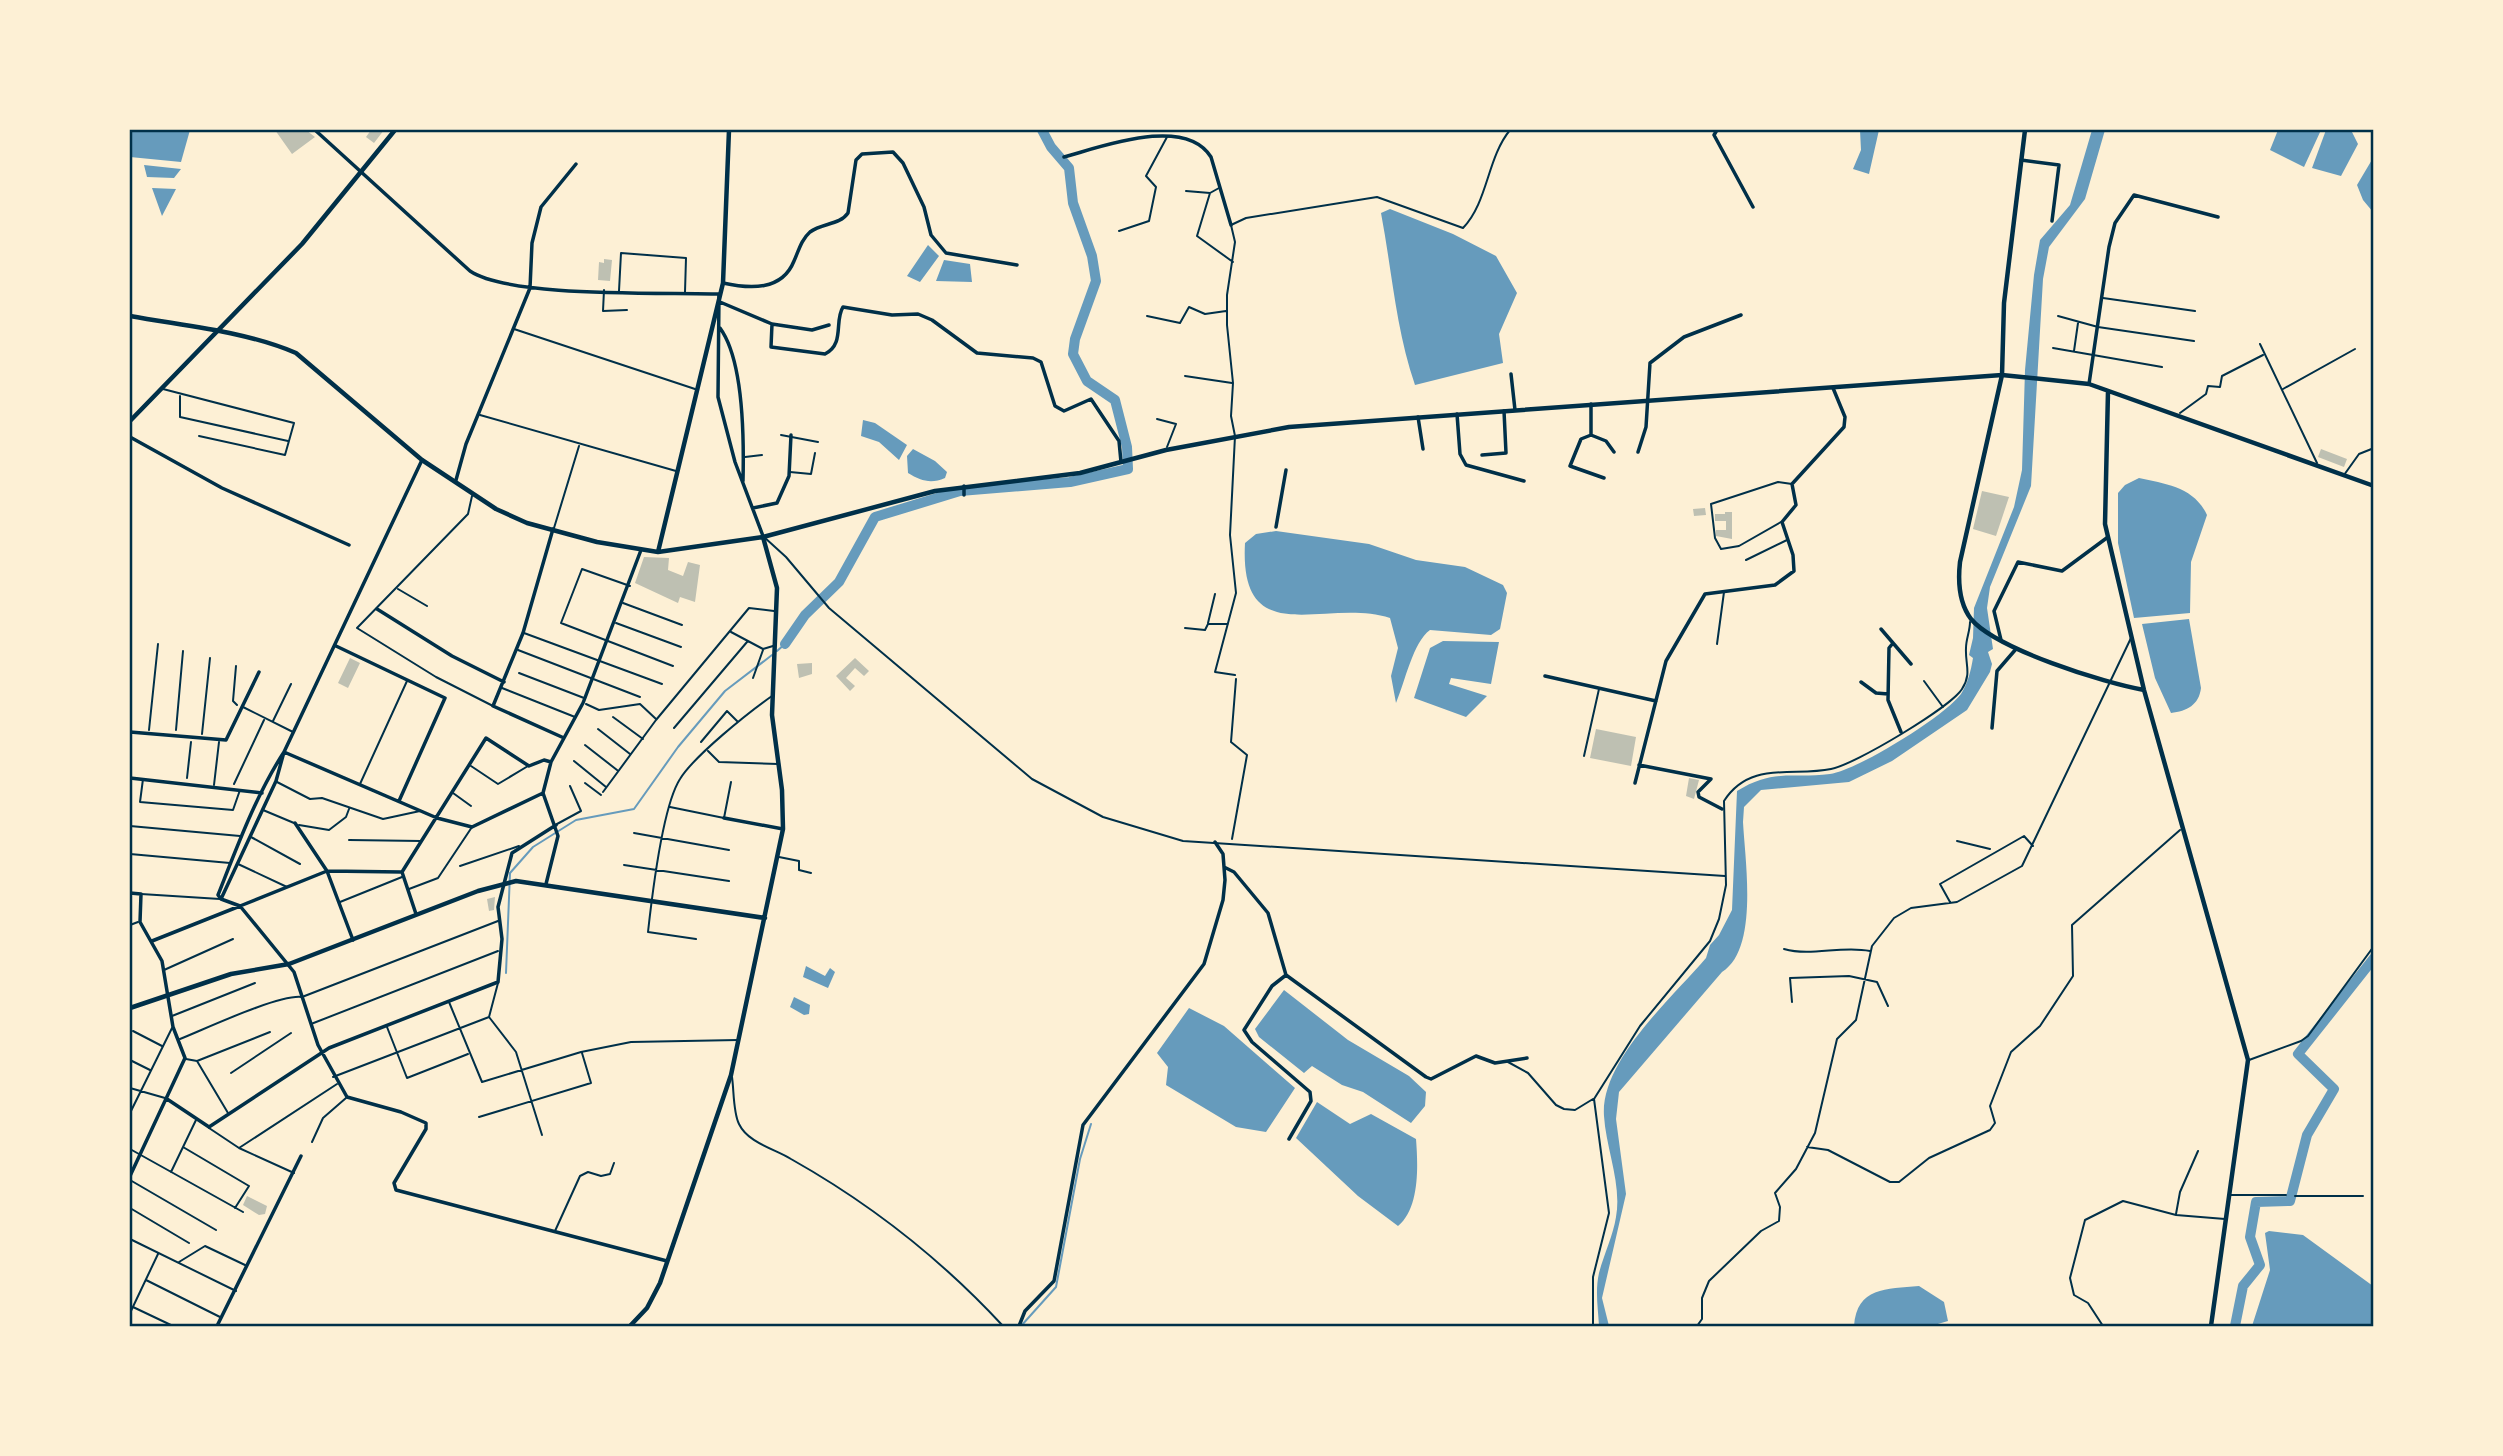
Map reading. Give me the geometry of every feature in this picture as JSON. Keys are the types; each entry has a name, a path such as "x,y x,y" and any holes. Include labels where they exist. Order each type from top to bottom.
{"street":[{"path":"315,130 359,173 362,170"},
{"path":"130,421 302,244 394,130"},
{"path":"658,552 723,283 729,130"},
{"path":"1717,130 1714,135 1753,207"},
{"path":"2025,130 2004,303 2002,375 1959,570 1960,590 1971,618 2001,640 2107,683 2144,690"},
{"path":"1065,157 1118,142 1167,136 1206,149 1231,225"},
{"path":"723,283 740,287 765,287 788,272 802,241 819,226 844,219 848,213 856,160 862,154 898,154 924,207 931,235 946,253 1017,265"},
{"path":"2021,160 2059,165 2052,221"},
{"path":"456,480 479,414 530,288 532,243 541,206 576,164"},
{"path":"362,170 470,271 489,281 530,288 719,294"},
{"path":"2089,384 2109,247 2115,223 2134,195 2218,217"},
{"path":"630,1326 647,1307 668,1261 732,1075 783,829 773,695 777,588 718,397 719,294"},
{"path":"720,302 772,324 812,330 829,325"},
{"path":"772,324 771,347 825,354 835,345 843,307 892,315 918,314 932,320 977,353 1032,358 1041,362 1055,406 1064,411 1091,399 1119,441 1121,462"},
{"path":"1639,452 1646,427 1650,363 1684,337 1741,315"},
{"path":"130,316 219,332 279,346 296,353 422,460 456,480 472,496 510,516 553,529 658,552 763,537 964,487 1080,472 1166,450 1289,428 2002,375 2089,384 2374,486"},
{"path":"720,328 735,365 744,457 743,483"},
{"path":"1511,374 1515,410"},
{"path":"1635,783 1667,661 1705,594 1775,585 1794,571 1782,522 1796,505 1792,484 1844,427 1845,417 1832,386"},
{"path":"2108,391 2104,503 2108,537 2144,690 2181,829 2248,1060 2211,1326"},
{"path":"1591,404 1591,435"},
{"path":"1482,455 1506,453 1504,411"},
{"path":"1457,414 1460,454 1466,465 1524,481"},
{"path":"1418,417 1423,449"},
{"path":"753,508 777,503 789,472 791,435"},
{"path":"1604,478 1570,466 1581,439 1591,435 1606,441 1614,452"},
{"path":"130,436 220,487 349,544"},
{"path":"422,460 336,646 262,793 218,895 221,899 240,906 289,964 310,1024 333,1077 347,1097 401,1112 426,1124 426,1129 393,1187 420,1199 668,1261"},
{"path":"1276,527 1286,470"},
{"path":"964,487 964,495"},
{"path":"553,529 523,633 493,706 565,738"},
{"path":"2001,640 1994,611 2018,562 2062,571 2108,537"},
{"path":"546,884 558,836 543,793 551,761 593,680 630,586 641,550"},
{"path":"377,608 452,656 504,682"},
{"path":"1881,629 1912,664"},
{"path":"1894,643 1889,648 1888,694 1901,732"},
{"path":"336,646 445,698 399,801"},
{"path":"1992,728 1997,671 2018,647"},
{"path":"130,732 226,740 259,673"},
{"path":"1545,676 1656,701"},
{"path":"1861,682 1875,693 1888,694"},
{"path":"402,875 486,738 529,766 544,760 551,761"},
{"path":"284,752 437,818 472,827 543,793"},
{"path":"221,899 276,781 284,752"},
{"path":"1639,765 1711,779 1698,792 1699,797 1722,809"},
{"path":"130,778 262,793"},
{"path":"724,818 783,829"},
{"path":"295,823 327,871 353,940"},
{"path":"167,1099 209,1128 323,1052 498,982 502,950 499,920 502,883 512,853 519,846 556,825"},
{"path":"1019,1326 1025,1311 1054,1281 1083,1125 1204,964 1223,900 1223,854 1214,842"},
{"path":"1224,867 1234,872 1268,913 1286,975 1365,1035 1431,1079 1476,1056 1495,1063 1527,1058"},
{"path":"152,941 327,871 402,875"},
{"path":"402,875 416,916"},
{"path":"130,1008 231,974 289,964 502,883 516,881 765,919"},
{"path":"130,893 141,894 140,922 152,941 164,970 173,1027 180,1039 185,1058 130,1178"},
{"path":"1286,975 1272,986 1244,1030 1252,1042 1310,1092 1311,1101 1289,1139"},
{"path":"218,1326 301,1156"}],"lane":[{"path":"1235,675 1215,672 1236,593 1230,535 1235,436 1231,416 1233,383 1227,311 1235,242 1231,225 1246,218 1377,197 1463,228 1480,197 1497,151 1510,130"},
{"path":"1119,231 1149,221 1156,187 1146,176 1167,136"},
{"path":"1186,191 1210,193 1220,187"},
{"path":"1210,193 1197,236 1233,262"},
{"path":"619,290 621,253 686,258 685,293"},
{"path":"604,290 603,311 627,310"},
{"path":"2102,298 2195,311"},
{"path":"1147,316 1180,323 1189,307 1205,314 1227,311"},
{"path":"2058,316 2098,327 2194,341"},
{"path":"2074,351 2078,322"},
{"path":"514,329 696,389"},
{"path":"2260,344 2318,467"},
{"path":"2053,348 2162,367"},
{"path":"2282,390 2355,349"},
{"path":"2176,416 2206,394 2208,386 2220,387 2222,376 2264,355"},
{"path":"1185,376 1233,383"},
{"path":"162,388 180,395 294,423 285,456 199,436"},
{"path":"180,395 180,417 289,441"},
{"path":"479,414 678,472"},
{"path":"1157,419 1176,424 1166,450"},
{"path":"781,435 818,442"},
{"path":"553,529 579,445"},
{"path":"2344,476 2359,454 2374,448"},
{"path":"789,472 811,474 815,453"},
{"path":"744,457 762,455"},
{"path":"1782,522 1740,546 1721,549 1715,538 1712,505 1778,482 1792,484"},
{"path":"472,496 468,514 357,628 436,677 493,706"},
{"path":"763,537 786,557 829,608 1013,763 1056,794 1103,817 1153,835 1183,841 1725,876"},
{"path":"1746,560 1788,539"},
{"path":"630,586 582,569 561,623 673,666"},
{"path":"397,588 427,607"},
{"path":"1717,644 1724,591"},
{"path":"1185,628 1205,631 1215,594"},
{"path":"622,603 682,625"},
{"path":"603,792 656,720 749,608 778,612"},
{"path":"1507,1062 1528,1073 1556,1105 1564,1109 1575,1110 1594,1099 1640,1026 1710,942 1724,901 1722,809 1731,790 1753,778 1784,770 1833,769 1875,751 1901,732 1943,708 1961,691 1967,678 1965,650 1971,618"},
{"path":"615,622 681,647"},
{"path":"1208,624 1229,624"},
{"path":"730,631 747,642 774,651"},
{"path":"523,633 662,684"},
{"path":"1697,1326 1702,1319 1702,1298 1709,1281 1761,1231 1780,1221 1780,1207 1775,1193 1796,1169 1815,1133 1837,1039 1856,1020 1870,951 1894,918 1911,908 1957,902 2022,866 2107,683 2132,637"},
{"path":"674,728 747,642"},
{"path":"753,678 763,649"},
{"path":"517,650 640,697"},
{"path":"519,673 599,710 640,704 656,720"},
{"path":"360,784 407,680"},
{"path":"1924,681 1943,708"},
{"path":"272,722 291,684"},
{"path":"501,688 576,717"},
{"path":"1584,756 1599,688"},
{"path":"696,939 648,932 669,807 681,776 773,695"},
{"path":"242,708 294,732"},
{"path":"701,742 727,711 739,723"},
{"path":"613,716 643,739"},
{"path":"598,729 631,755"},
{"path":"214,787 219,741"},
{"path":"585,745 618,771"},
{"path":"708,750 719,762 780,764"},
{"path":"574,761 607,787"},
{"path":"470,765 498,784 529,766"},
{"path":"143,779 140,802 233,810 240,789"},
{"path":"276,781 310,799 322,798 391,820 422,810"},
{"path":"669,807 724,818 731,782"},
{"path":"585,783 601,795"},
{"path":"556,825 581,811 570,786"},
{"path":"452,793 471,806"},
{"path":"262,809 295,823 329,830 346,817 349,808"},
{"path":"130,826 242,836"},
{"path":"408,890 438,878 472,827"},
{"path":"1807,1147 1828,1150 1890,1182 1899,1182 1929,1158 1990,1130 1995,1123 1990,1106 2011,1052 2040,1026 2073,976 2072,925 2181,829"},
{"path":"634,833 729,850"},
{"path":"250,836 300,864"},
{"path":"1951,903 1940,884 2024,836 2033,847"},
{"path":"349,840 423,841"},
{"path":"1957,842 1990,849"},
{"path":"460,866 519,846"},
{"path":"130,854 232,863"},
{"path":"778,856 799,861 799,870 811,873"},
{"path":"237,864 288,887"},
{"path":"624,864 729,881"},
{"path":"339,902 402,875"},
{"path":"141,894 221,899"},
{"path":"180,1039 275,1003 302,997 499,920"},
{"path":"130,925 140,922"},
{"path":"164,970 233,939"},
{"path":"2248,1060 2301,1041 2308,1035 2374,946"},
{"path":"1784,949 1796,952 1856,948 1870,951"},
{"path":"310,1024 502,950"},
{"path":"1792,1002 1790,978 1865,977 1877,982 1888,1006"},
{"path":"489,1017 498,982"},
{"path":"172,1016 255,984"},
{"path":"449,1002 482,1082 581,1052 631,1042 739,1040"},
{"path":"333,1077 489,1017"},
{"path":"489,1017 510,1042 522,1070 542,1136"},
{"path":"387,1026 407,1078 469,1053"},
{"path":"130,1113 173,1027"},
{"path":"133,1031 162,1046"},
{"path":"185,1058 197,1061 270,1032"},
{"path":"231,1073 291,1033"},
{"path":"479,1117 591,1083 581,1052"},
{"path":"130,1060 150,1070"},
{"path":"197,1061 229,1115"},
{"path":"732,1075 738,1125 761,1146 789,1157 881,1214 963,1282 1003,1326"},
{"path":"239,1148 337,1084"},
{"path":"130,1088 167,1099"},
{"path":"312,1142 323,1118 347,1097"},
{"path":"1593,1326 1593,1277 1609,1213 1594,1099"},
{"path":"171,1172 196,1119"},
{"path":"209,1128 239,1148 295,1173"},
{"path":"183,1147 249,1186 235,1208"},
{"path":"130,1149 243,1212"},
{"path":"2176,1215 2180,1192 2198,1151"},
{"path":"555,1232 580,1176 588,1172 601,1176 610,1174 614,1163"},
{"path":"130,1178 216,1230"},
{"path":"2230,1195 2286,1195"},
{"path":"2295,1196 2363,1196"},
{"path":"2103,1326 2088,1303 2074,1295 2070,1278 2085,1220 2123,1201 2176,1215 2227,1219"},
{"path":"130,1208 189,1244"},
{"path":"130,1239 236,1291"},
{"path":"178,1263 205,1246 248,1266"},
{"path":"130,1312 159,1253"},
{"path":"146,1280 222,1318"},
{"path":"132,1306 173,1326"}],"path":[{"path":"130,637 130,643"},
{"path":"149,734 158,644"},
{"path":"175,736 183,651"},
{"path":"202,739 210,658"},
{"path":"236,666 233,701 242,708"},
{"path":"1231,844 1247,755 1231,742 1235,675"},
{"path":"232,789 264,718"},
{"path":"187,784 191,738"}],"water":[{"path":"130,130 190,130 181,162 130,157"},
{"path":"1860,130 1879,130 1869,174 1853,169 1861,150"},
{"path":"2092,130 2105,130 2085,199 2049,247 2043,279 2031,486 1990,587 1987,608 1993,649 1988,652 1992,664 1990,672 1967,710 1892,761 1849,782 1761,790 1744,807 1747,903 1741,944 1734,961 1619,1092 1616,1119 1626,1194 1602,1298 1609,1326 1599,1326 1598,1280 1615,1224 1617,1205 1604,1116 1606,1095 1613,1074 1626,1052 1658,1011 1706,958 1710,945 1719,935 1732,910 1737,791 1762,779 1830,774 1860,763 1900,741 1938,715 1952,704 1966,685 1973,658 1969,655 1973,638 1974,608 2014,507 2022,470 2025,370 2040,240 2070,205"},
{"path":"2278,130 2321,130 2304,167 2270,150"},
{"path":"2326,130 2351,130 2358,144 2341,176 2312,168"},
{"path":"2373,158 2373,212 2363,200 2357,185"},
{"path":"144,165 181,169 174,178 147,177"},
{"path":"152,188 176,189 162,216"},
{"path":"1390,209 1453,234 1496,256 1517,293 1499,334 1503,363 1415,385 1399,322 1381,213"},
{"path":"928,245 939,256 920,282 907,276"},
{"path":"944,260 970,264 972,282 936,281"},
{"path":"863,420 875,423 907,445 899,460 879,442 861,436"},
{"path":"913,449 935,461 947,472 945,478 926,481 908,473 907,456"},
{"path":"2139,478 2178,488 2195,498 2207,515 2191,562 2190,613 2134,618 2118,543 2118,493 2125,485"},
{"path":"1276,531 1369,544 1416,560 1465,567 1503,585 1507,593 1500,629 1491,635 1430,630 1414,653 1396,703 1391,676 1398,648 1390,618 1365,613 1291,614 1271,610 1256,599 1247,577 1245,543 1256,534"},
{"path":"2189,619 2200,694 2191,706 2171,713 2155,678 2142,624"},
{"path":"1443,641 1499,642 1491,684 1451,678 1449,684 1487,696 1466,717 1414,698 1430,648"},
{"path":"806,966 825,976 830,968 835,972 828,988 803,977"},
{"path":"1284,990 1348,1040 1409,1076 1426,1092 1425,1106 1411,1123 1363,1092 1342,1085 1312,1066 1304,1073 1259,1037 1255,1029"},
{"path":"794,997 810,1005 809,1014 804,1015 790,1007"},
{"path":"1189,1008 1224,1026 1295,1088 1266,1132 1236,1127 1166,1085 1168,1067 1157,1053"},
{"path":"1317,1102 1350,1124 1371,1114 1416,1139 1417,1173 1414,1197 1405,1218 1398,1226 1358,1196 1296,1138"},
{"path":"2269,1231 2303,1235 2373,1286 2373,1326 2252,1326 2270,1270 2265,1233"},
{"path":"1919,1286 1944,1302 1948,1321 1931,1326 1854,1326 1856,1313 1867,1297 1885,1290"}],"building":[{"path":"275,130 306,130 315,137 292,154"},
{"path":"371,130 384,130 374,143 366,137"},
{"path":"604,259 612,260 610,281 598,280 599,262 604,263"},
{"path":"2321,449 2347,459 2344,467 2318,457"},
{"path":"1982,491 2009,497 1996,536 1973,529"},
{"path":"1705,508 1706,515 1694,516 1693,509"},
{"path":"1732,512 1732,539 1716,536 1716,530 1726,530 1726,521 1715,521 1715,514"},
{"path":"644,557 669,558 668,570 683,576 688,562 700,565 695,602 680,597 678,603 635,583"},
{"path":"350,658 360,663 348,688 338,683"},
{"path":"855,658 869,671 864,676 855,668 846,678 855,686 850,691 836,676"},
{"path":"812,663 812,674 799,678 797,664"},
{"path":"1596,729 1636,737 1631,766 1590,758"},
{"path":"1689,778 1699,780 1694,799 1686,796"},
{"path":"495,897 494,910 489,911 487,899"},
{"path":"247,1196 267,1206 265,1214 259,1215 243,1205"}],"waterway":[{"path":"785,644 805,615 839,582 875,517 960,491 1070,482 1128,469 1127,447 1115,400 1087,381 1073,354 1075,339 1096,281 1092,256 1073,203 1069,168 1051,147 1042,130"},
{"path":"777,651 785,644"},
{"path":"506,973 510,873 533,847 576,820 634,809 678,747 725,691 772,655"},
{"path":"2235,1326 2243,1286 2260,1265 2250,1237 2256,1202 2290,1201 2307,1135 2334,1089 2298,1054 2374,958"},
{"path":"1021,1326 1056,1287 1080,1159 1091,1124"}]}
